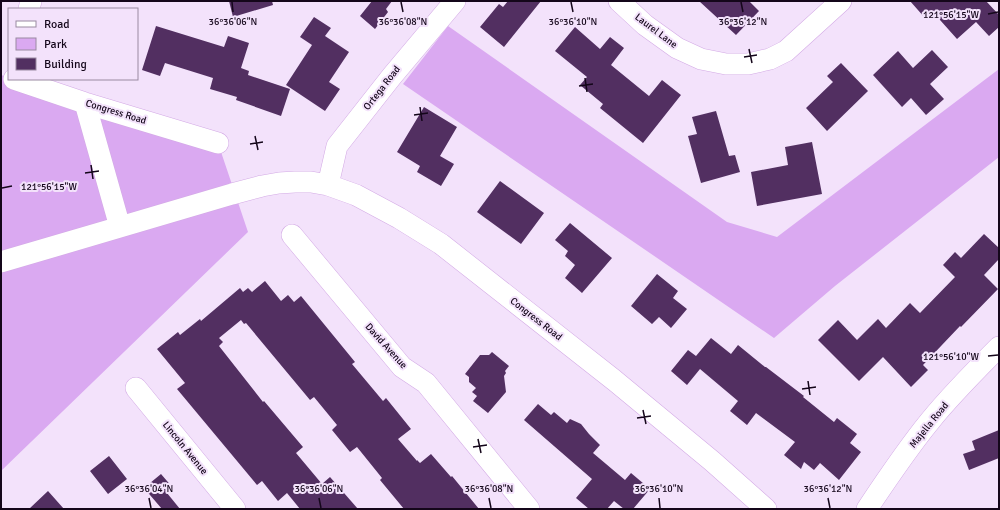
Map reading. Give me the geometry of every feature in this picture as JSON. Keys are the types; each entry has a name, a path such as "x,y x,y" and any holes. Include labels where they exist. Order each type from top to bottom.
{"street":[{"name":"Ortega Road","path":"328,185 337,146 392,76 455,1"},
{"name":"Laurel Lane","path":"619,1 645,25 677,48 701,59 726,64 748,64 770,59 786,51 841,1"},
{"name":"Congress Road","path":"17,80 85,103 218,143"},
{"path":"85,103 120,228"},
{"name":"Congress Road","path":"1,262 262,186 279,183 310,182 328,185 356,195 399,218 441,244 614,380 712,461 766,509"},
{"name":"David Avenue","path":"292,235 402,367 426,383 529,509"},
{"name":"Majella Road","path":"867,509 930,421 999,348"},
{"name":"Lincoln Avenue","path":"136,388 234,509"}],"green space":[{"path":"448,26 727,222 777,237 999,69 999,157 835,286 774,338 403,84"},
{"path":"1,75 8,77 8,80 17,80 218,143 248,232 1,471"}],"building":[{"path":"229,1 272,1 273,5 233,17"},
{"path":"372,1 392,1 386,9 388,12 375,29 360,16"},
{"path":"508,1 541,1 504,47 480,27 499,4 503,7"},
{"path":"699,1 749,1 759,11 736,35"},
{"path":"910,1 986,1 999,15 999,27 989,36 976,22 957,39 932,11 925,18"},
{"path":"314,17 331,28 325,36 349,52 329,82 340,89 325,111 286,85 312,45 300,37"},
{"path":"156,26 224,47 228,36 249,43 241,68 249,71 248,75 290,89 281,116 236,100 237,97 210,89 213,78 165,63 160,76 142,70"},
{"path":"575,27 600,49 610,37 624,48 611,65 649,96 662,80 681,95 643,143 600,108 603,104 580,85 587,77 555,51"},
{"path":"932,50 948,67 930,84 944,99 926,115 911,98 902,107 873,75 898,51 913,68"},
{"path":"841,63 868,91 827,131 806,108 833,82 827,76"},
{"path":"424,107 457,127 440,156 454,164 441,186 417,172 420,166 397,152"},
{"path":"716,111 729,156 735,155 740,172 701,183 688,136 697,134 692,117"},
{"path":"812,142 822,194 757,206 751,172 788,165 785,147"},
{"path":"500,181 544,213 521,244 477,212"},
{"path":"570,223 612,258 582,293 565,278 575,265 565,256 568,251 555,240"},
{"path":"984,234 999,248 999,259 984,275 998,289 923,365 928,370 911,387 883,357 859,381 818,340 838,320 857,340 878,319 886,328 910,303 920,313 955,277 943,265 955,252 961,258"},
{"path":"657,274 678,291 673,298 687,309 671,328 659,317 652,324 631,306"},
{"path":"265,281 281,301 288,295 294,302 301,296 355,362 352,364 383,401 386,398 411,429 398,439 420,463 431,454 451,477 452,476 479,509 404,509 380,480 382,478 357,447 350,452 332,430 337,425 314,397 310,400 246,323 244,324 241,320 219,338 223,342 219,346 263,402 264,401 303,447 296,453 322,484 330,477 358,509 300,509 287,493 278,501 262,481 257,485 177,389 185,383 157,349 178,332 180,335 200,319 201,321 240,288 243,292 248,288 252,292"},
{"path":"711,338 731,354 738,345 804,396 803,397 834,422 837,418 857,434 850,443 861,452 839,480 820,463 814,470 804,462 801,469 784,455 795,442 756,413 747,425 730,411 738,401 700,369 687,385 671,371 688,350 696,356"},
{"path":"492,352 509,366 505,371 506,373 504,376 506,392 488,413 473,401 477,396 472,392 476,388 469,382 469,377 465,374 480,355 489,355"},
{"path":"538,404 551,415 554,412 567,423 570,419 581,424 600,445 593,453 625,480 631,473 650,489 633,509 624,509 614,501 607,509 589,509 576,498 592,479 524,420"},
{"path":"999,430 999,458 969,470 963,454 975,450 972,441"},
{"path":"109,456 127,479 108,494 90,471"},
{"path":"161,474 173,488 167,493 180,509 162,509 144,488"},
{"path":"48,491 64,509 29,509"}]}
